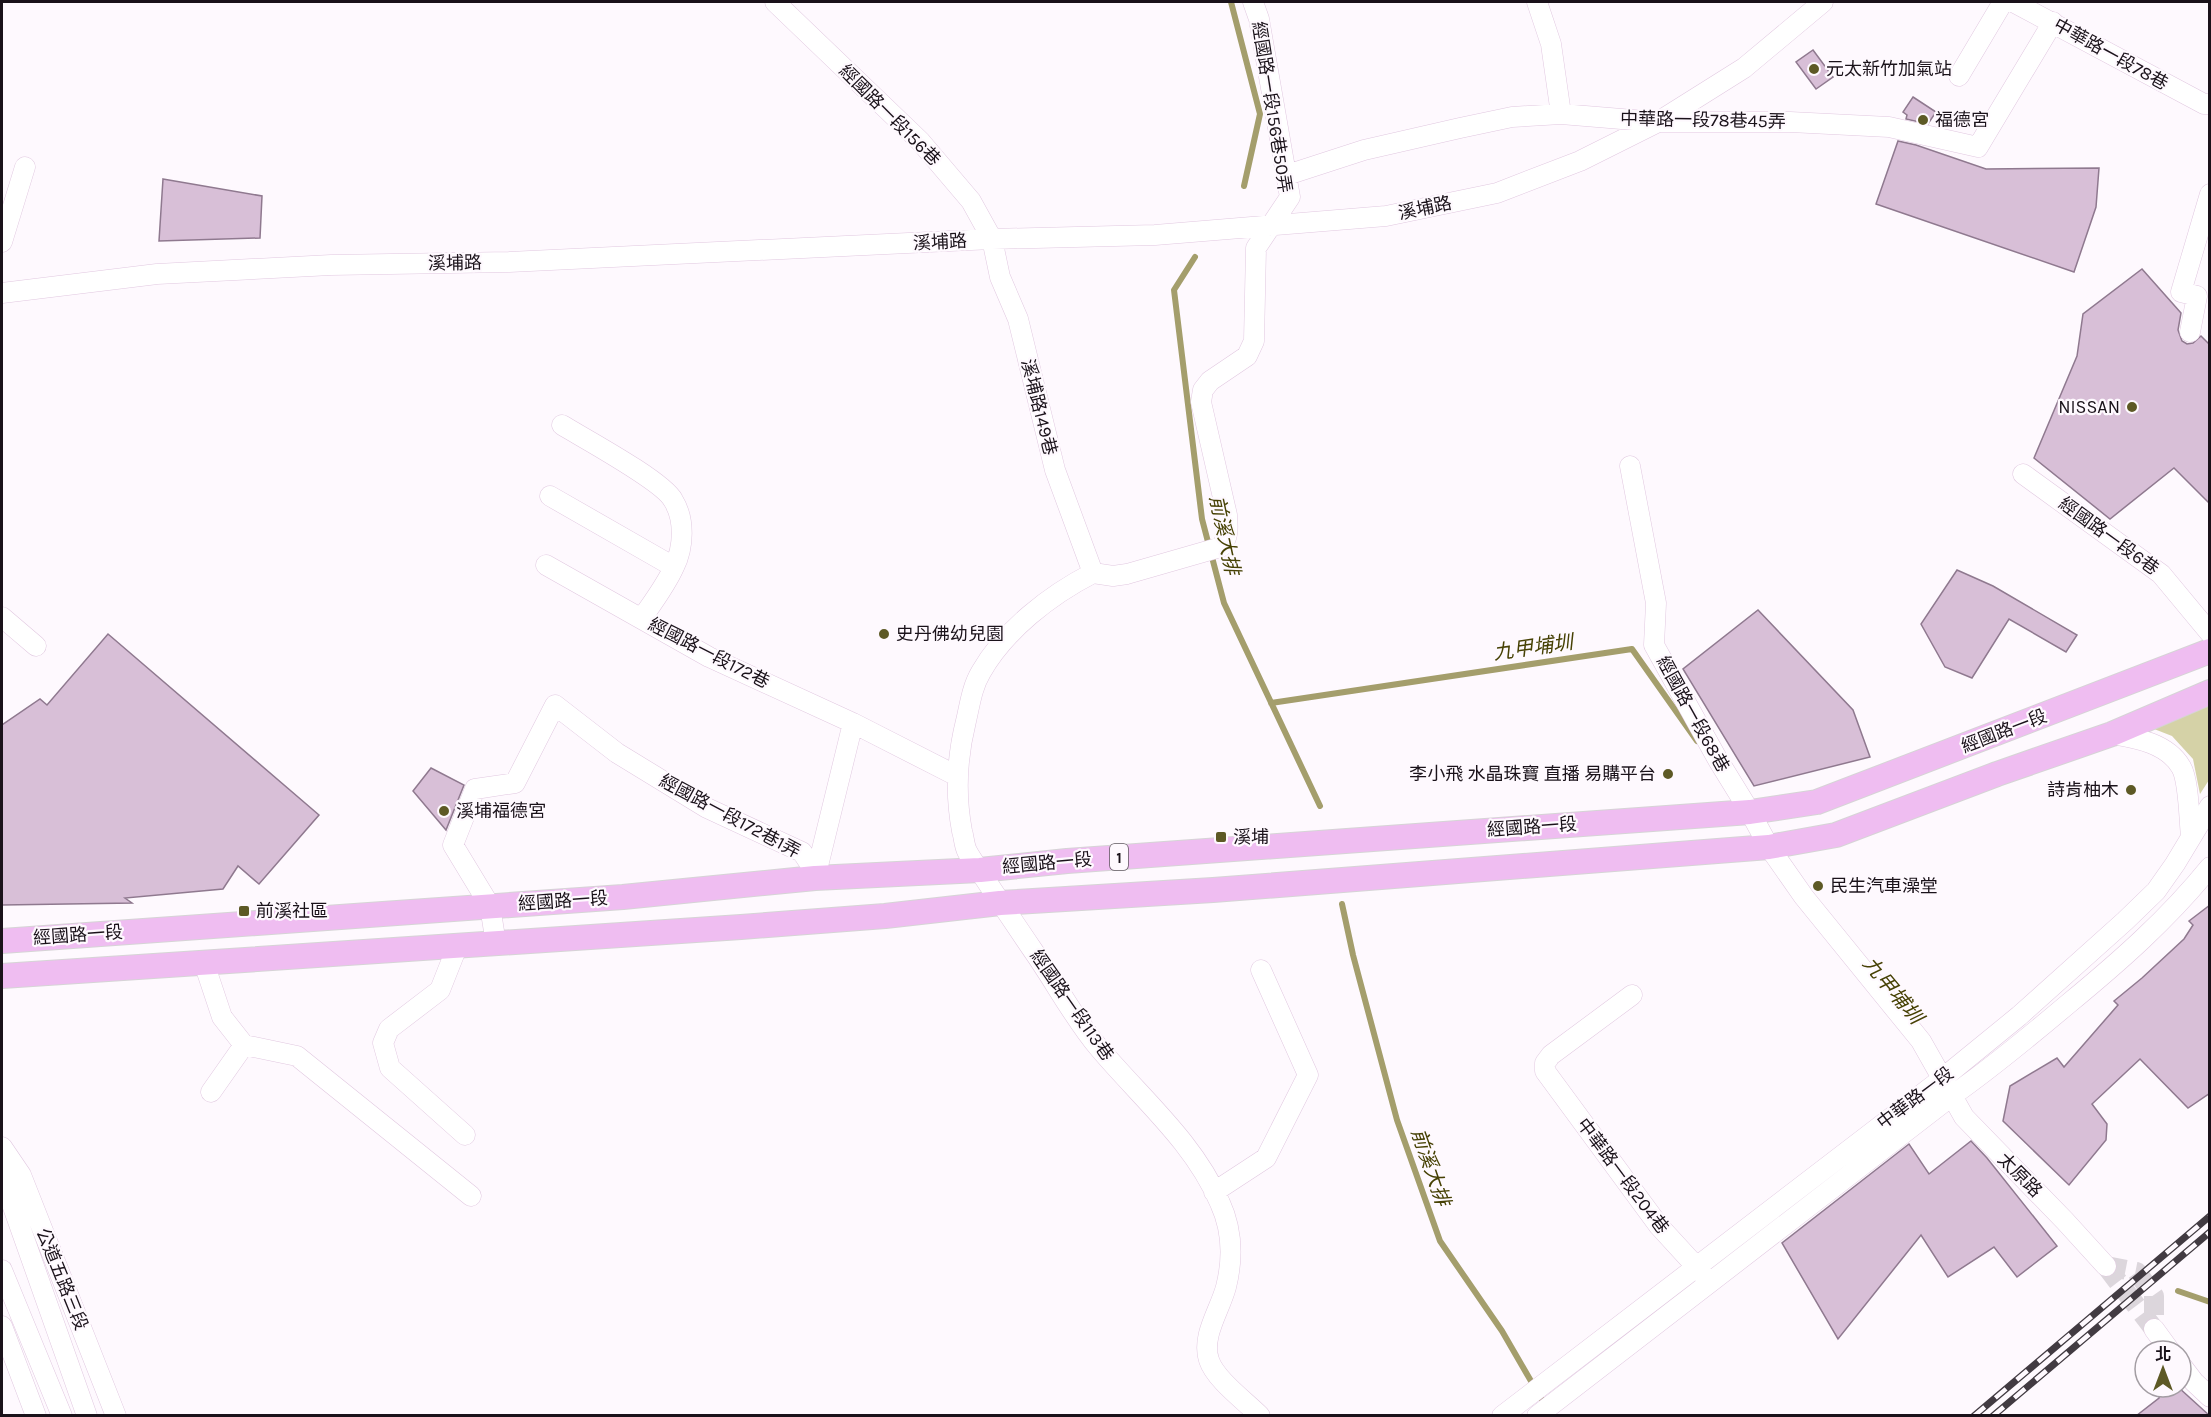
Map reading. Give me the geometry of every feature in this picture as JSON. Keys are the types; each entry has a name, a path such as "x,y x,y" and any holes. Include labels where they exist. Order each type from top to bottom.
{"main road":[{"name":"經國路一段","path":"2,940 623,897 815,878 980,870 1090,859 1750,812 1817,802 2210,651"},
{"name":"經國路一段","path":"2,976 458,947 885,916 1000,903 1213,890 1769,847 1836,835 1996,774 2112,734 2210,692"}],"street":[{"name":"經國路一段156巷","path":"775,2 920,141 970,201 992,239"},
{"name":"經國路一段156巷50弄","path":"1094,573 1113,576 1127,574 1221,546 1226,541 1227,515 1201,402 1203,390 1210,381 1247,356 1254,341 1256,248 1290,197 1259,19 1253,2"},
{"path":"1537,2 1551,44 1561,114"},
{"name":"溪埔路","path":"2,293 169,273 331,265 554,260 992,239 1155,235 1386,216 1497,193 1580,161 1658,122 1744,68 1823,2"},
{"path":"1959,76 2003,2"},
{"name":"中華路一段78巷","path":"2013,2 2204,104 2210,104"},
{"name":"中華路一段78巷45弄","path":"1287,175 1364,150 1439,133 1512,117 1561,114 1658,122 1790,122 1889,126 1978,147 2053,22"},
{"path":"2,242 25,167"},
{"path":"2190,332 2197,296 2181,292 2210,194"},
{"name":"溪埔路149巷","path":"992,239 1000,277 1018,319 1055,470 1094,573"},
{"name":"經國路一段172巷","path":"562,425 658,484 672,498 680,515 679,550 674,567 642,618 710,657 853,723 957,776"},
{"name":"經國路一段68巷","path":"1630,466 1656,603 1654,645 1769,847 1804,897 1921,1041 1943,1078"},
{"name":"經國路一段6巷","path":"2023,474 2161,574 2210,633"},
{"path":"550,496 674,567"},
{"path":"546,565 642,618"},
{"path":"980,870 966,850 959,813 957,776 961,741 972,692 980,673 1016,628 1033,613 1094,573"},
{"path":"2,617 36,646"},
{"name":"經國路一段172巷1弄","path":"496,944 490,906 453,845 475,789 515,783 555,705 617,753 707,808 802,852 812,867 815,878"},
{"path":"815,878 853,723"},
{"path":"2112,734 2137,738 2163,748 2181,767 2188,801 2191,836"},
{"name":"中華路一段","path":"1502,1416 1943,1078 2019,1016 2156,891 2210,806"},
{"name":"中華路一段","path":"1538,1416 1953,1095 1996,1065 2130,953 2210,867"},
{"name":"經國路一段113巷","path":"980,870 1097,1046 1181,1139 1201,1166 1215,1192 1226,1219 1231,1252 1226,1287 1208,1340 1209,1361 1216,1372 1260,1416"},
{"path":"458,947 440,990 389,1029 383,1043 390,1068 465,1136"},
{"path":"204,963 222,1017 244,1045 297,1056 471,1196"},
{"path":"1215,1192 1266,1158 1308,1075 1261,970"},
{"name":"中華路一段204巷","path":"1632,995 1551,1055 1545,1063 1545,1071 1646,1208 1710,1283"},
{"path":"211,1092 244,1045"},
{"name":"太原路","path":"1943,1078 1964,1117 2106,1266"},
{"name":"公道五路三段","path":"2,1147 21,1175 116,1416"},
{"name":"公道五路三段","path":"2,1176 87,1416"},
{"path":"2,1270 62,1416"},
{"path":"2,1326 36,1416"},
{"path":"2154,1329 2161,1339"},
{"path":"2193,1381 2210,1397"}],"shaded area":[{"path":"2209,702 2209,780 2200,794 2193,759 2172,736 2149,727"}],"building":[{"name":"元太新竹加氣站","path":"1813,50 1833,77 1816,89 1796,62"},
{"name":"福德宮","path":"1913,97 1936,112 1928,124 1906,119 1907,115 1903,112"},
{"path":"1898,141 1986,169 2099,168 2096,207 2074,272 1876,204"},
{"path":"163,179 262,196 260,238 159,241"},
{"name":"NISSAN","path":"2142,269 2181,313 2178,330 2182,341 2187,344 2193,343 2201,336 2210,345 2210,504 2174,468 2110,519 2034,458 2077,356 2083,314"},
{"path":"1957,570 1993,586 2077,635 2066,652 2009,619 1972,678 1945,667 1921,624"},
{"path":"1758,610 1853,710 1870,757 1754,786 1683,669"},
{"path":"108,634 319,815 259,884 238,866 223,889 125,898 132,903 2,905 2,725 40,699 47,705"},
{"name":"溪埔福德宮","path":"431,768 464,785 446,830 413,791"},
{"path":"2210,905 2210,1093 2188,1108 2140,1059 2092,1104 2107,1124 2106,1140 2069,1185 2003,1121 2010,1086 2057,1058 2064,1067 2118,1005 2114,1001 2184,939 2193,925 2189,921"},
{"path":"1971,1141 2057,1246 2017,1277 1994,1247 1948,1277 1921,1235 1838,1339 1782,1243 1909,1144 1929,1174"},
{"path":"2158,1399 2191,1399 2210,1416 2136,1416"}],"waterway":[{"name":"前溪大排","path":"1231,2 1260,114 1244,186"},
{"name":"前溪大排","path":"1195,257 1174,290 1202,519 1224,603 1320,806"},
{"name":"九甲埔圳","path":"1271,703 1632,649 1697,741"},
{"name":"前溪大排","path":"1342,904 1353,955 1397,1120 1440,1241 1502,1331 1546,1407"},
{"name":"九甲埔圳","path":"2178,1291 2210,1302"}],"tunnel":[{"path":"2106,1266 2137,1272 2154,1296 2154,1329"},
{"path":"2106,1266 2154,1329"}],"railway":[{"path":"1974,1416 2210,1216"},
{"path":"1993,1416 2210,1232"}],"place":[{"name":"元太新竹加氣站","path":"1814,69"},
{"name":"福德宮","path":"1923,120"},
{"name":"NISSAN","path":"2132,407"},
{"name":"史丹佛幼兒園","path":"884,634"},
{"name":"李小飛 水晶珠寶 直播 易購平台","path":"1668,774"},
{"name":"詩肯柚木","path":"2131,790"},
{"name":"溪埔福德宮","path":"444,811"},
{"name":"溪埔","path":"1221,837"},
{"name":"民生汽車澡堂","path":"1818,886"},
{"name":"前溪社區","path":"244,911"}]}
